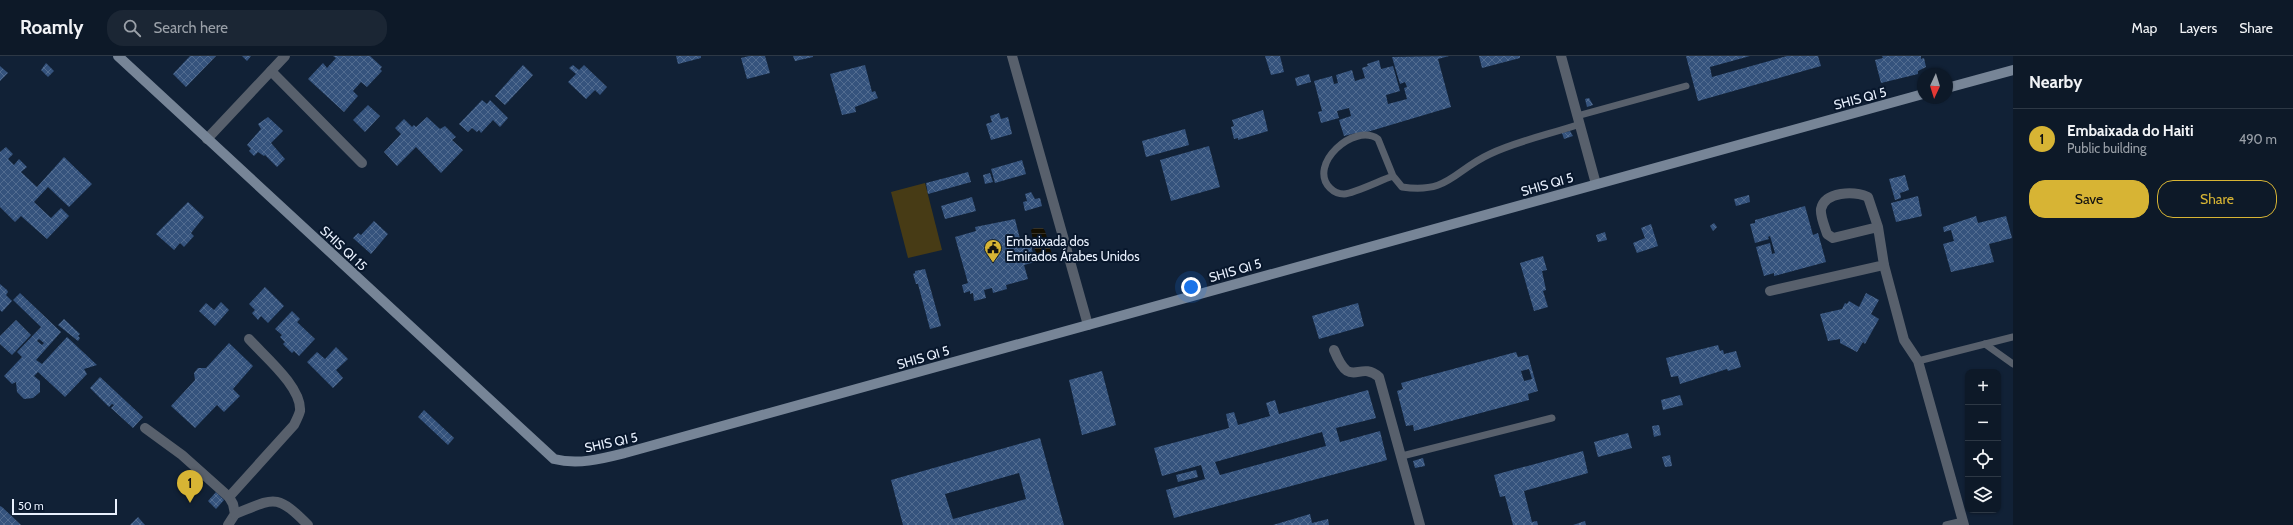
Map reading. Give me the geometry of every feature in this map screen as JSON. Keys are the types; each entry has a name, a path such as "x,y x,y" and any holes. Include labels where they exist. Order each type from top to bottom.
{"street":[{"name":"SHIS QI 15","path":"118,56 554,459"},
{"path":"207,139 285,56"},
{"path":"1012,56 1088,325"},
{"path":"1561,56 1596,184"},
{"path":"1953,86 2013,70"},
{"path":"271,72 362,163"},
{"name":"SHIS QI 5","path":"554,459 568,463 593,461 625,453 1917,96"},
{"path":"1878,227 1834,238 1830,237 1827,234 1820,211 1823,204 1832,196 1851,192 1868,197 1878,227 1884,266 1904,340 1918,361 1963,523"},
{"path":"1770,291 1884,266"},
{"path":"229,497 294,425 300,411 298,398 290,384 249,340"},
{"path":"1334,350 1340,367 1347,372 1374,373 1380,377 1420,525"},
{"path":"145,428 182,455 229,497 233,504 235,514"},
{"path":"228,525 235,514 272,500 283,503 308,525"}],"lane":[{"path":"1393,176 1344,194 1335,192 1327,184 1323,172 1327,158 1353,136 1365,134 1378,139 1393,176 1402,187 1420,190 1440,186 1490,154 1578,120 1686,86"},
{"path":"1918,361 2013,337"},
{"path":"1985,344 2013,364"},
{"path":"1402,456 1552,418"},
{"path":"1946,525 1963,523"}],"shaded area":[{"path":"925,183 942,250 908,258 891,192"},
{"path":"1034,228 1043,228 1045,231 1053,258 1049,261 1040,257 1035,250 1031,230"}],"building":[{"path":"190,56 216,56 186,87 173,74"},
{"path":"242,56 251,56 247,61"},
{"path":"333,56 370,56 382,67 380,69 382,71 367,87 361,82 353,91 358,96 344,112 308,79 323,63 327,68 336,58"},
{"path":"676,56 701,56 701,58 678,64"},
{"path":"749,56 765,56 770,73 747,79 741,58"},
{"path":"793,56 813,56 813,57 795,61"},
{"path":"1265,56 1280,56 1284,72 1271,75"},
{"path":"1449,56 1438,59 1451,107 1357,135 1356,133 1344,136 1339,120 1351,116 1349,108 1337,111 1339,118 1321,123 1318,112 1322,111 1314,81 1332,76 1334,84 1338,83 1336,75 1352,70 1355,81 1365,78 1362,68 1368,66 1367,64 1379,60 1381,69 1393,66 1400,91 1386,95 1388,104 1407,99 1404,88 1407,87 1405,82 1400,84 1392,57"},
{"path":"1479,56 1520,56 1520,58 1482,68"},
{"path":"1686,56 1750,56 1710,67 1712,77 1787,56 1818,56 1821,66 1698,101"},
{"path":"1882,56 1921,56 1921,59 1924,58 1926,67 1917,68 1917,74 1881,83 1875,60 1883,58"},
{"path":"46,63 54,71 48,77 41,70"},
{"path":"523,65 533,75 505,105 495,96"},
{"path":"573,65 579,70 584,65 607,87 600,95 595,90 586,99 568,82 576,74 569,68"},
{"path":"865,65 872,92 875,91 878,98 855,107 856,112 842,115 830,74"},
{"path":"0,66 8,73 0,81"},
{"path":"1309,74 1311,82 1297,86 1295,78"},
{"path":"1589,98 1593,105 1587,107 1585,99"},
{"path":"482,100 487,104 490,100 508,118 500,127 493,120 481,133 479,130 477,132 472,128 468,132 459,124"},
{"path":"368,105 380,116 365,132 353,120"},
{"path":"1263,110 1268,131 1238,140 1238,138 1234,139 1231,127 1234,126 1232,120"},
{"path":"999,113 1001,119 1008,117 1012,134 991,140 986,124 992,122 990,116"},
{"path":"268,117 283,131 271,143 285,159 277,167 265,155 264,156 258,152 254,156 249,151 251,149 247,145 261,129 258,124"},
{"path":"427,117 440,129 445,126 456,137 452,140 463,150 441,173 416,147 397,166 384,152 401,134 395,128 404,119 412,127 414,125 416,127"},
{"path":"1185,129 1189,145 1146,157 1142,141"},
{"path":"1570,131 1573,136 1564,139 1562,133"},
{"path":"1209,146 1220,187 1171,201 1160,160"},
{"path":"6,147 13,154 8,159 14,165 19,159 27,167 21,172 37,187 64,157 92,184 69,207 48,187 34,202 51,218 61,208 69,216 47,239 21,216 15,222 0,207 0,152"},
{"path":"1022,160 1026,174 995,183 991,169"},
{"path":"968,172 971,182 928,194 926,183"},
{"path":"990,173 993,182 985,184 983,175"},
{"path":"1905,175 1909,190 1900,193 1901,198 1895,200 1889,179"},
{"path":"1031,192 1035,199 1040,198 1042,206 1025,211 1023,202 1027,201 1025,194"},
{"path":"1749,195 1750,202 1736,206 1734,199"},
{"path":"1918,196 1922,216 1896,222 1891,203"},
{"path":"972,197 976,211 945,219 941,206"},
{"path":"188,202 204,217 191,233 194,236 184,247 180,243 174,250 156,234"},
{"path":"1805,206 1813,235 1818,233 1826,262 1774,276 1774,273 1764,276 1756,247 1770,243 1772,254 1775,253 1770,236 1768,237 1769,239 1755,243 1750,224 1755,223 1755,220"},
{"path":"1976,216 1978,223 2006,216 2012,238 1989,244 1994,262 1951,272 1943,244 1954,241 1951,230 1944,232 1943,227"},
{"path":"1015,219 1021,243 1030,241 1035,262 1024,265 1028,279 1006,285 1007,289 993,293 992,288 984,290 986,298 974,301 973,293 970,294 970,291 964,293 962,285 968,283 955,237 976,231 975,227"},
{"path":"374,221 388,234 371,254 353,238 358,233 361,235"},
{"path":"1714,223 1717,227 1713,231 1710,226"},
{"path":"1651,224 1658,246 1637,253 1633,243 1645,238 1641,228"},
{"path":"1605,232 1607,240 1598,242 1596,235"},
{"path":"1543,256 1547,270 1542,271 1546,290 1543,291 1548,307 1534,311 1520,263"},
{"path":"925,269 941,326 930,329 918,284 916,284 913,274 915,271"},
{"path":"0,284 7,290 8,292 6,295 12,301 2,312 0,310"},
{"path":"265,287 284,306 268,323 261,316 258,320 252,313 255,310 249,304"},
{"path":"20,293 61,332 36,360 42,364 67,337 97,365 84,369 87,374 65,397 38,372 34,376 40,381 40,392 33,398 24,399 17,392 16,382 12,384 4,376 22,357 17,352 41,327 13,300","holes":["39,339 44,343 42,345 37,341"]},
{"path":"1866,293 1879,300 1871,314 1879,319 1865,344 1863,342 1857,352 1840,343 1840,339 1828,341 1820,314 1842,309 1845,303 1847,304 1849,301 1859,307"},
{"path":"221,302 229,310 215,326 199,311 206,303 214,310"},
{"path":"1358,303 1364,326 1319,339 1312,316"},
{"path":"292,311 300,319 297,322 315,339 299,356 294,351 292,353 283,344 285,342 280,337 282,335 275,329"},
{"path":"64,319 80,334 78,336 80,338 78,341 58,325"},
{"path":"16,320 31,335 12,355 0,344 0,336"},
{"path":"229,343 253,366 233,389 240,396 224,412 217,405 195,428 171,406 195,380 194,373 198,368 206,368"},
{"path":"1718,345 1720,351 1723,350 1724,354 1736,351 1741,367 1728,371 1727,369 1680,384 1678,376 1671,377 1666,358"},
{"path":"336,347 348,359 336,370 343,378 333,388 307,362 317,352 325,359"},
{"path":"1516,352 1518,357 1528,355 1538,391 1528,394 1529,400 1414,431 1413,425 1406,426 1397,391 1403,389 1401,383","holes":["1529,369 1532,379 1524,381 1521,371"]},
{"path":"1102,371 1116,425 1082,435 1069,380"},
{"path":"100,377 143,417 133,428 111,408 114,405 112,404 109,407 90,388"},
{"path":"1368,390 1376,418 1336,428 1340,442 1380,431 1387,460 1174,518 1166,490 1205,479 1201,465 1162,476 1154,448 1229,428 1226,414 1234,412 1238,425 1270,416 1266,403 1275,400 1279,414","holes":["1322,432 1326,446 1220,475 1215,462"]},
{"path":"1680,395 1683,405 1663,410 1661,400"},
{"path":"424,410 454,438 448,445 418,417"},
{"path":"1659,425 1661,435 1654,437 1652,426"},
{"path":"1628,433 1632,448 1598,457 1594,442"},
{"path":"1040,438 1064,525 903,525 891,480","holes":["1019,473 1026,499 953,519 945,494"]},
{"path":"1583,451 1588,473 1524,491 1532,522 1537,521 1538,525 1513,525 1505,496 1500,497 1494,475"},
{"path":"1670,455 1672,466 1665,467 1662,457"},
{"path":"1423,458 1425,466 1415,468 1413,461"},
{"path":"1196,470 1198,477 1178,482 1176,475"},
{"path":"216,492 224,500 216,509 208,501"},
{"path":"0,506 2,507 21,525 0,525"},
{"path":"1310,514 1312,523 1328,519 1329,525 1273,525"},
{"path":"138,517 145,525 130,525"},
{"path":"1585,521 1586,525 1573,525"}],"place":[{"name":"Embaixada dos Emirados Árabes Unidos","path":"993,263"},
{"name":"Embaixada do Haiti","path":"190,503"}]}
